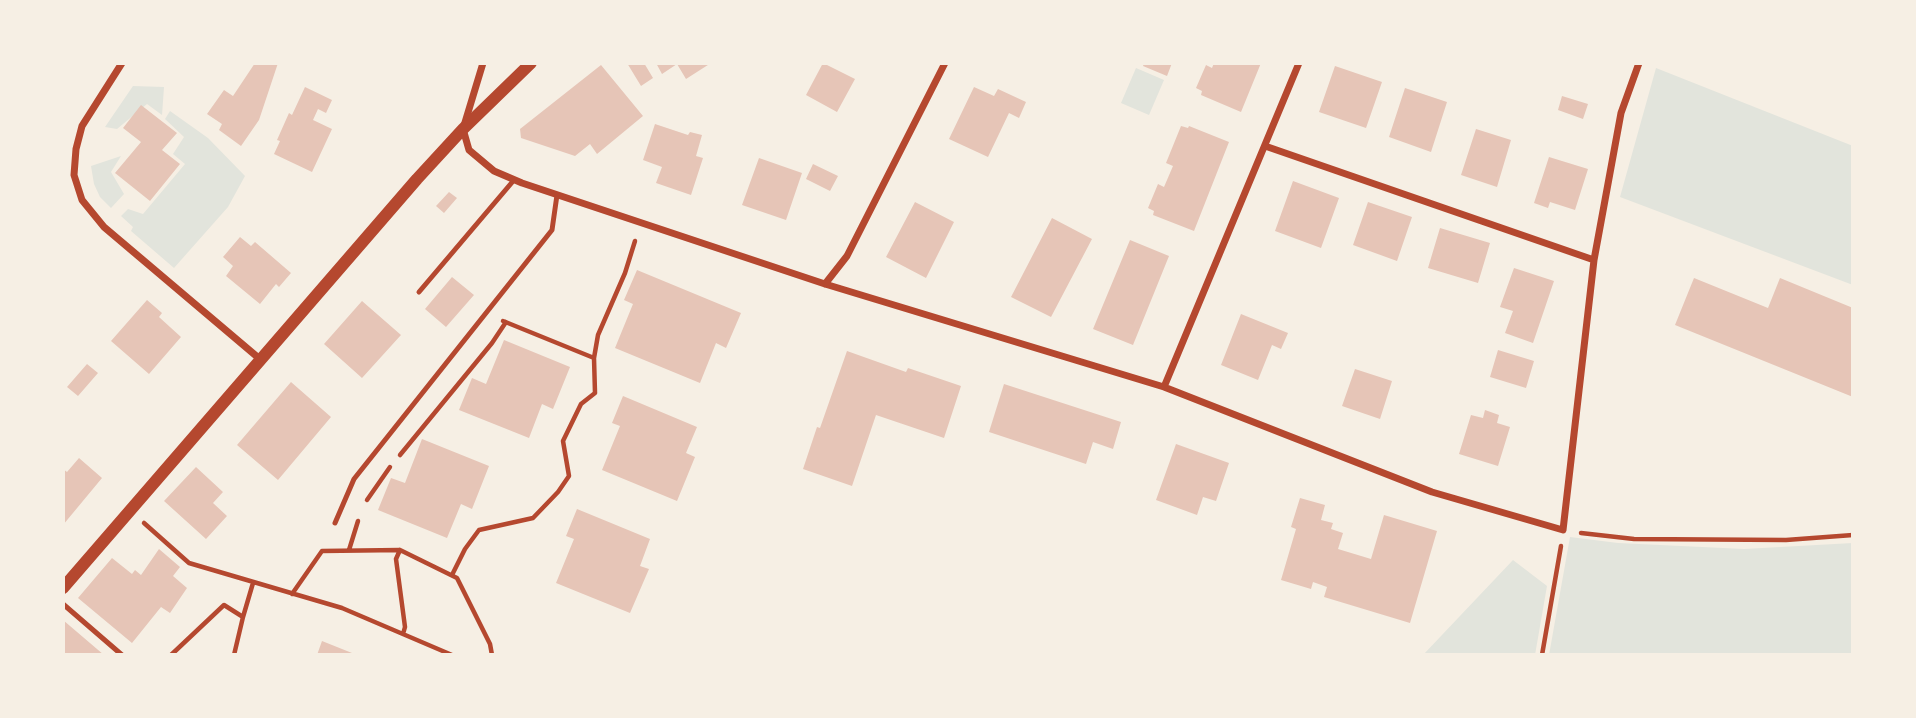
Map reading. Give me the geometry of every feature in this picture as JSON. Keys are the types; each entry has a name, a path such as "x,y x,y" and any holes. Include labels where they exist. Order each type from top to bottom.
{"street":[{"path":"122,63 82,126 76,149 74,175 82,200 104,227 262,360"},
{"path":"483,63 463,129 469,150 494,171 514,180 825,284 1164,387 1433,492 1563,530 1594,260 1621,113 1639,63"},
{"path":"64,584 417,179 463,129 531,63"},
{"path":"825,284 848,256 945,63"},
{"path":"1164,387 1299,63"},
{"path":"1265,146 1594,260"}],"lane":[{"path":"419,292 514,180"},
{"path":"335,523 355,479 552,230 557,195"},
{"path":"63,604 122,655"}],"path":[{"path":"452,575 465,549 479,530 533,518 569,476 564,441 581,404 594,393 594,358 598,335 625,273 641,223"},
{"path":"485,314 594,358"},
{"path":"400,456 506,322"},
{"path":"364,505 391,466"},
{"path":"130,511 189,563 342,608 452,655"},
{"path":"349,550 360,516"},
{"path":"1542,655 1563,530 1634,539 1786,540 1853,535"},
{"path":"400,550 396,559 405,627 403,634"},
{"path":"292,594 322,551 400,550 457,578 490,644 492,655"},
{"path":"234,655 253,583"},
{"path":"171,655 224,605 243,617"}],"shaded area":[{"path":"1136,68 1164,80 1149,115 1121,103"},
{"path":"1656,68 1853,146 1853,285 1620,197"},
{"path":"133,86 164,87 162,115 147,104 117,129 105,127"},
{"path":"170,111 208,138 245,176 228,207 174,268 131,231 133,227 121,216 128,209 143,214 185,164 173,154 184,137 165,119"},
{"path":"121,156 111,172 124,194 111,208 100,197 94,184 91,166"},
{"path":"1570,537 1618,543 1744,549 1853,543 1853,655 1549,655"},
{"path":"1513,560 1547,586 1535,655 1423,655"}],"building":[{"path":"255,63 278,63 259,120 241,146 219,130 222,124 207,114 224,90 233,96"},
{"path":"627,63 644,63 653,78 641,86"},
{"path":"656,63 711,63 686,79 677,64 662,74"},
{"path":"823,63 855,79 837,112 806,95"},
{"path":"1144,63 1172,63 1167,76 1143,66"},
{"path":"1214,63 1261,63 1241,112 1201,95 1202,91 1196,88 1206,65 1212,68"},
{"path":"601,65 643,116 597,154 590,144 575,156 521,138 520,129"},
{"path":"1335,66 1382,82 1366,128 1319,112"},
{"path":"305,87 332,100 326,113 318,109 313,120 332,129 312,172 274,154 289,113 292,115"},
{"path":"974,87 994,96 998,89 1026,102 1019,118 1009,113 988,157 949,139"},
{"path":"1405,88 1447,102 1431,152 1389,137"},
{"path":"1562,96 1588,104 1583,119 1558,110"},
{"path":"141,105 177,133 162,150 180,164 150,201 115,173 141,142 123,128"},
{"path":"655,124 688,135 690,132 702,135 696,156 703,158 691,195 656,183 662,167 643,160"},
{"path":"1181,126 1189,126 1229,142 1194,231 1153,215 1154,211 1148,208 1158,184 1164,187 1173,166 1166,163"},
{"path":"1476,129 1511,140 1497,187 1461,175"},
{"path":"1549,157 1588,169 1575,210 1550,202 1548,208 1534,203"},
{"path":"759,158 802,173 786,220 742,205"},
{"path":"813,164 838,176 830,191 806,179"},
{"path":"1293,181 1339,198 1321,248 1275,231"},
{"path":"449,192 457,198 444,213 436,206"},
{"path":"915,202 954,222 926,278 886,257"},
{"path":"1368,202 1412,217 1397,261 1353,245"},
{"path":"1052,218 1092,239 1051,317 1011,297"},
{"path":"1440,228 1490,243 1478,283 1428,268"},
{"path":"240,237 251,246 255,242 291,273 279,287 276,284 260,304 226,276 233,266 223,257"},
{"path":"1130,240 1169,256 1133,345 1093,329"},
{"path":"1514,268 1554,281 1533,343 1505,333 1513,311 1500,307"},
{"path":"637,270 741,313 726,348 716,343 700,383 615,348 633,304 624,300"},
{"path":"452,277 474,295 446,327 425,309"},
{"path":"1694,278 1768,308 1780,278 1853,308 1853,397 1675,325"},
{"path":"147,300 162,313 159,317 181,337 149,374 111,341"},
{"path":"362,301 401,335 362,378 324,344"},
{"path":"1241,314 1288,333 1281,349 1272,345 1258,380 1221,365"},
{"path":"504,340 570,367 553,409 542,404 529,438 459,410 472,378 486,384"},
{"path":"1498,350 1534,361 1526,388 1490,377"},
{"path":"847,351 906,372 908,368 961,386 944,438 876,415 852,486 803,469"},
{"path":"87,364 98,373 78,396 67,387"},
{"path":"1355,369 1392,381 1380,419 1342,406"},
{"path":"291,382 331,417 278,480 237,445"},
{"path":"1004,384 1121,422 1113,449 1093,442 1086,464 989,432"},
{"path":"623,396 697,427 686,453 695,457 677,501 602,470 620,426 612,423"},
{"path":"1485,410 1499,415 1497,423 1510,427 1498,466 1459,454 1471,415 1483,418"},
{"path":"422,439 489,466 472,509 461,504 447,538 378,510 391,478 405,483"},
{"path":"1176,444 1229,463 1216,501 1203,497 1197,515 1156,500"},
{"path":"79,458 102,478 63,525 63,469 67,472"},
{"path":"196,467 223,492 213,503 227,516 206,539 164,501"},
{"path":"1300,498 1325,505 1321,520 1333,523 1331,529 1343,533 1338,549 1371,559 1384,515 1437,531 1410,623 1324,597 1327,587 1313,582 1311,589 1281,580 1296,529 1291,527"},
{"path":"577,509 650,539 640,566 649,569 630,613 556,583 574,539 566,536"},
{"path":"159,549 180,567 173,576 187,588 170,613 161,607 132,643 78,598 112,558 132,574 135,570 141,575"},
{"path":"63,620 104,655 63,655"},
{"path":"322,641 357,655 317,655"}]}
